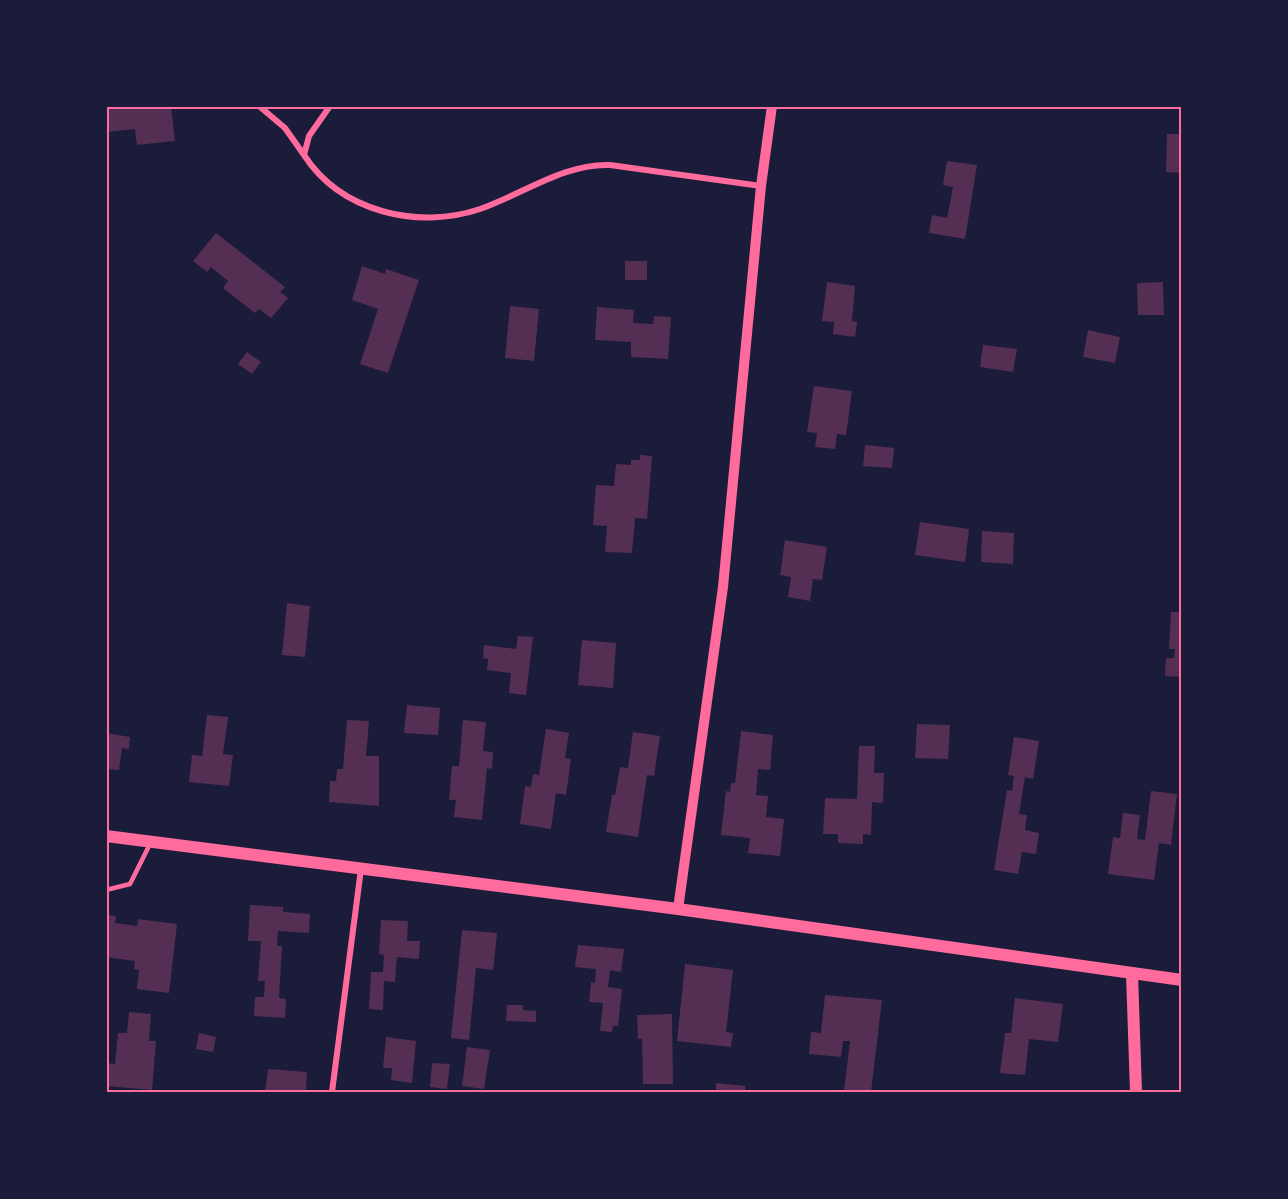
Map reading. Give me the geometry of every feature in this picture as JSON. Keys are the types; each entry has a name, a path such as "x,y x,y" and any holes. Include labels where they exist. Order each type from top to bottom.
{"main road":[{"path":"106,836 678,909 1182,980"},
{"path":"1132,974 1136,1092"}],"street":[{"path":"260,106 285,128 313,168 340,192 362,205 408,217 457,215 480,209 591,165 610,165 761,186"},
{"path":"304,155 309,136 330,106"},
{"path":"678,909 723,587 761,186 772,106"},
{"path":"332,1092 361,869"}],"lane":[{"path":"106,890 130,884 151,842"}],"building":[{"path":"106,106 171,106 175,141 137,145 135,129 106,132"},
{"path":"1167,134 1182,134 1182,173 1166,172"},
{"path":"947,161 977,165 965,239 929,233 932,215 947,218 953,187 943,185"},
{"path":"216,233 285,287 280,292 288,298 271,318 259,309 255,313 223,288 228,281 211,267 207,272 193,261"},
{"path":"625,261 647,261 647,280 625,280"},
{"path":"362,266 385,274 386,269 419,280 388,373 360,364 378,309 352,300"},
{"path":"827,282 855,286 852,321 857,322 855,337 833,334 834,322 822,321"},
{"path":"1163,282 1164,315 1138,315 1137,283"},
{"path":"510,306 539,309 534,361 505,358"},
{"path":"597,307 634,310 633,323 653,324 654,316 671,317 668,359 631,357 631,342 595,340"},
{"path":"1088,330 1120,337 1115,363 1083,357"},
{"path":"983,345 1017,349 1013,372 980,367"},
{"path":"247,352 261,362 252,374 238,364"},
{"path":"814,386 852,391 846,435 837,434 835,449 815,447 817,433 807,432"},
{"path":"865,445 894,448 892,468 863,466"},
{"path":"640,455 652,456 647,519 635,518 632,553 605,552 607,526 593,525 596,485 614,486 616,464 631,465 631,460 640,460"},
{"path":"920,522 969,529 965,562 915,555"},
{"path":"982,531 1014,533 1013,564 981,562"},
{"path":"785,540 827,547 822,580 813,579 810,601 788,597 791,577 780,575"},
{"path":"287,603 310,606 305,657 282,655"},
{"path":"1171,612 1182,612 1182,677 1165,676 1166,658 1174,658 1175,649 1169,649"},
{"path":"518,636 533,637 526,695 509,693 511,673 487,670 488,659 483,658 484,645 516,649"},
{"path":"582,640 616,643 613,688 578,685"},
{"path":"407,705 440,708 438,735 404,733"},
{"path":"207,715 228,717 223,754 233,755 229,786 189,782 192,755 202,756"},
{"path":"347,720 369,721 366,756 379,756 379,806 329,802 330,781 336,781 337,769 343,769"},
{"path":"463,720 486,722 483,751 493,752 492,769 487,768 482,820 454,817 456,800 449,800 452,766 459,766"},
{"path":"917,724 950,725 948,759 915,758"},
{"path":"546,729 569,733 565,758 571,759 566,795 556,793 551,829 520,824 525,786 531,787 533,774 539,775"},
{"path":"741,731 773,735 770,770 758,769 756,795 768,796 766,817 784,819 780,856 748,853 750,838 721,835 726,791 730,792 731,783 735,783"},
{"path":"633,732 660,736 654,776 647,775 638,837 606,832 612,795 615,795 620,767 628,768"},
{"path":"106,733 130,737 129,749 122,748 119,770 106,769"},
{"path":"1014,737 1039,741 1033,779 1025,777 1019,814 1027,815 1025,830 1039,833 1036,854 1022,852 1018,874 994,870 1007,790 1012,791 1014,776 1008,775"},
{"path":"859,746 875,746 874,773 884,773 883,803 872,802 871,835 863,834 863,844 838,843 838,834 823,834 825,798 857,799"},
{"path":"1151,791 1177,794 1171,845 1159,843 1154,880 1108,874 1113,837 1120,838 1123,813 1140,815 1137,839 1145,840"},
{"path":"250,905 283,907 283,912 310,914 309,933 278,931 277,946 282,946 279,998 286,999 285,1018 254,1016 255,997 264,997 265,981 258,981 261,941 248,941"},
{"path":"106,915 116,916 115,923 137,926 138,919 177,924 169,993 137,989 139,970 134,969 135,961 106,957"},
{"path":"381,920 408,921 407,941 420,941 419,959 397,957 395,982 384,981 383,1010 369,1009 371,972 383,972 384,955 379,954"},
{"path":"462,930 497,933 493,970 476,968 469,1040 451,1038"},
{"path":"578,945 624,949 621,972 610,970 608,987 622,989 618,1026 613,1026 612,1032 600,1031 603,1003 589,1002 591,982 595,983 596,969 575,967"},
{"path":"685,964 733,970 726,1032 733,1033 731,1047 677,1041"},
{"path":"825,995 882,1000 871,1092 844,1091 850,1041 843,1041 841,1057 809,1054 811,1032 821,1033"},
{"path":"1015,998 1063,1004 1058,1042 1029,1039 1025,1075 1000,1073 1005,1033 1011,1033"},
{"path":"507,1005 523,1005 523,1010 536,1011 536,1022 506,1021"},
{"path":"129,1012 151,1014 149,1041 156,1041 152,1090 106,1086 106,1063 115,1064 118,1033 127,1033"},
{"path":"672,1014 673,1084 643,1084 642,1039 638,1039 637,1015"},
{"path":"199,1033 216,1037 213,1052 196,1049"},
{"path":"386,1037 416,1041 412,1083 391,1080 392,1068 383,1068"},
{"path":"467,1047 490,1050 484,1089 462,1086"},
{"path":"432,1063 450,1064 447,1089 430,1087"},
{"path":"268,1069 307,1072 306,1092 265,1092"},
{"path":"716,1083 745,1086 745,1092 716,1092"}]}
